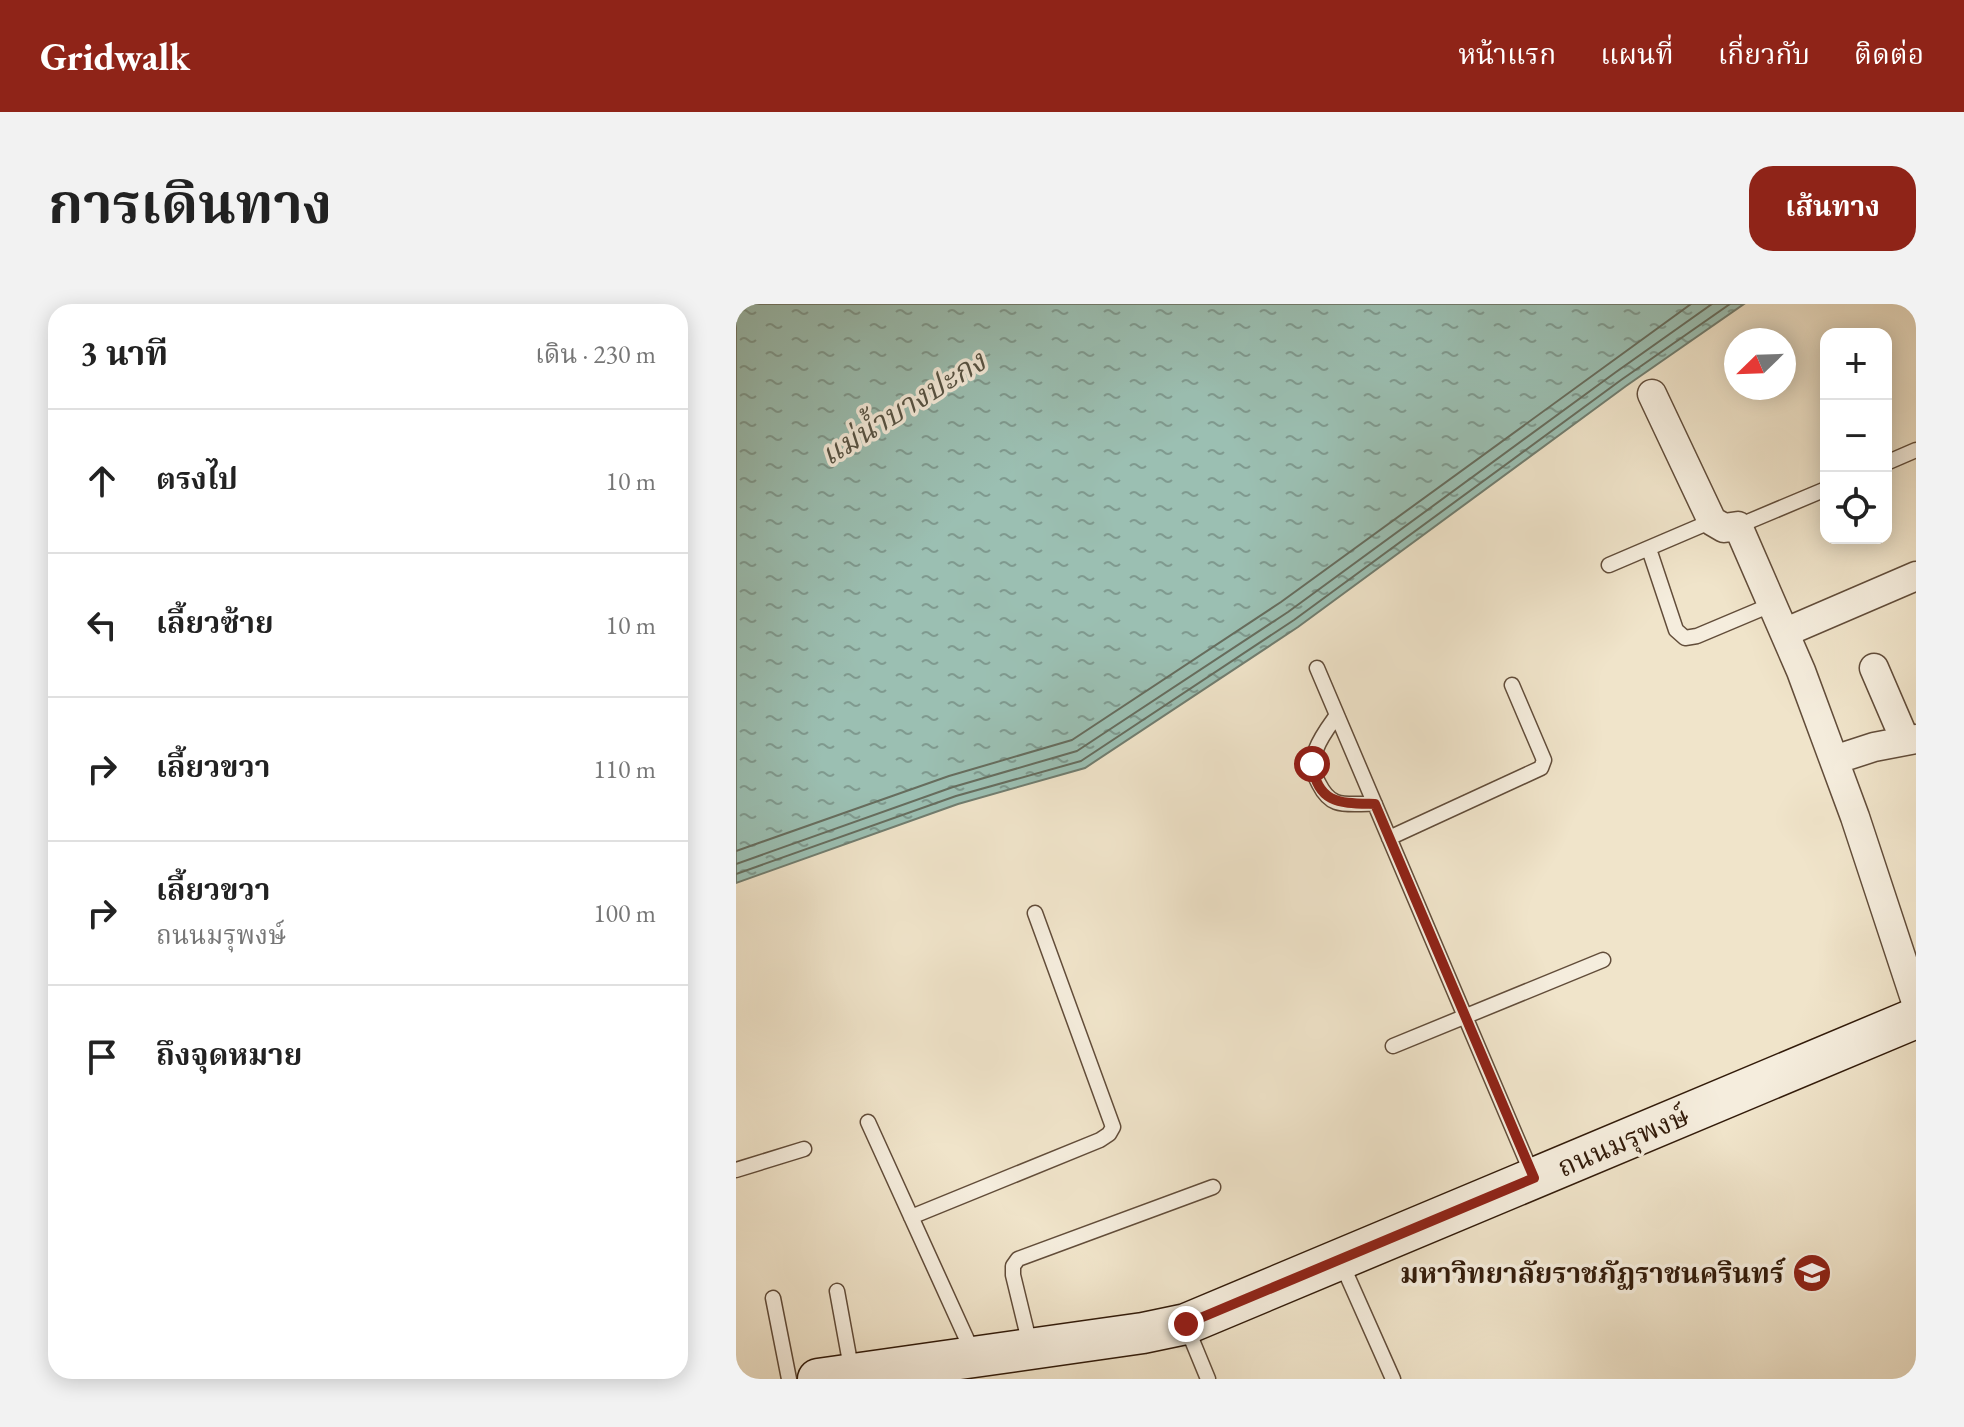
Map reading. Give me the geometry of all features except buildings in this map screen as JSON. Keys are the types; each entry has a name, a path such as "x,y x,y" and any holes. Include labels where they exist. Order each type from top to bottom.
{"main road":[{"name":"ถนนมรุพงษ์","path":"835,1376 975,1363 1031,1349 1186,1324 1916,1018"}],"street":[{"path":"1652,394 1773,604 1786,632 1834,760 1916,1002"},
{"path":"1786,632 1916,576"},
{"path":"1834,760 1910,739 1874,668"}],"lane":[{"path":"1892,460 1916,450"},
{"path":"1609,565 1820,491"},
{"path":"1649,549 1676,630 1685,638 1697,636 1773,604"},
{"path":"1317,668 1534,1178"},
{"path":"1389,838 1541,768 1544,760 1512,685"},
{"path":"1337,715 1319,741 1312,764 1314,776 1323,792 1338,803 1375,804"},
{"path":"911,1217 1100,1140 1113,1127 1035,913"},
{"path":"1393,1046 1603,960"},
{"path":"868,1122 975,1363"},
{"path":"736,1170 804,1149"},
{"path":"1031,1349 1013,1275 1013,1266 1018,1259 1213,1187"},
{"path":"1340,1260 1393,1379"},
{"path":"835,1376 837,1291"},
{"path":"773,1298 789,1379"},
{"path":"1186,1324 1208,1379"}],"water":[{"name":"แม่น้ำบางปะกง","path":"736,304 1744,304 1626,386 1298,627 1085,768 958,804 736,883"}],"place":[{"name":"มหาวิทยาลัยราชภัฏราชนครินทร์","path":"1812,1273"}],"route":[{"path":"1186,1324 1534,1178 1375,804 1338,803 1331,799 1314,776 1312,764"}]}
